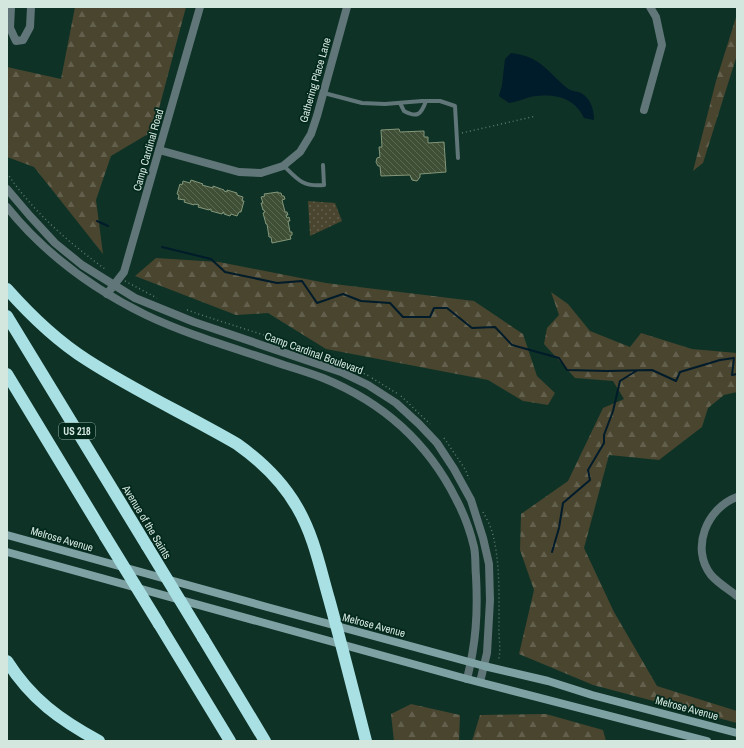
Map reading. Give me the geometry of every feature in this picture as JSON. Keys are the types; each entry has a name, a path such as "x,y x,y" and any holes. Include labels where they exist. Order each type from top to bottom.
{"highway":[{"path":"7,290 46,329 87,360 112,376 237,444 269,470 291,496 305,521 316,551 337,626 366,741"},
{"name":"Avenue of the Saints","path":"7,316 265,741"},
{"name":"US 218","path":"7,374 230,741"},
{"path":"7,661 23,684 43,705 59,718 99,741"}],"main road":[{"name":"Melrose Avenue","path":"7,535 484,666 548,681 592,695 737,732"},
{"path":"7,552 467,679 707,741"}],"street":[{"path":"11,7 10,28 16,41 23,40 30,27 32,7"},
{"name":"Camp Cardinal Road","path":"108,294 124,272 200,7"},
{"name":"Gathering Place Lane","path":"160,150 239,172 261,173 283,166 300,152 311,134 346,7"},
{"path":"644,110 662,45 656,17 650,7"},
{"name":"Camp Cardinal Boulevard","path":"7,189 55,242 82,265 135,298 194,322 341,372 368,385 396,403 419,424 437,443 454,469 471,500 483,538 489,564 490,600 487,653 480,682"},
{"name":"Camp Cardinal Boulevard","path":"7,207 20,224 48,250 78,275 108,294 146,316 179,330 322,377 340,385 373,403 397,421 425,449 448,482 466,518 474,548 478,606 474,651 467,679"},
{"path":"737,497 722,505 715,511 705,528 702,546 702,555 710,574 716,581 737,596"}],"lane":[{"path":"323,93 362,103 385,104 440,101 455,106 458,158"},
{"path":"400,103 404,112 412,115 418,114 423,110 426,101"},
{"path":"283,166 303,184 324,185 323,165"}],"path":[{"path":"456,134 536,116"},
{"path":"7,173 42,216 74,247 107,271 159,299"},
{"path":"187,310 318,354 349,366 378,381 403,398 434,428"},
{"path":"439,434 465,469 471,483"},
{"path":"483,512 493,534 498,567 500,600 499,659"}],"green space":[{"path":"75,7 186,7 153,131 111,156 96,200 103,254 34,167 7,157 7,67 61,79"},
{"path":"737,14 737,55 703,163 693,171 716,81"},
{"path":"308,201 335,203 342,221 310,236"},
{"path":"156,258 219,262 326,283 474,301 523,334 537,376 555,393 548,405 523,401 488,380 326,349 268,313 236,315 135,276"},
{"path":"551,292 568,304 590,331 630,347 641,333 692,349 737,353 737,392 724,395 708,408 702,427 659,460 609,455 584,548 614,612 657,686 737,711 737,723 593,685 519,654 534,590 520,550 521,514 568,481 603,408 624,399 613,381 575,378 544,344 547,328 559,315"},
{"path":"411,704 460,715 459,741 394,741 391,714"},
{"path":"546,714 603,730 606,741 472,741 480,715"}],"water":[{"path":"511,53 529,57 536,61 567,88 587,97 591,103 594,120 584,118 574,105 562,98 554,96 538,96 509,103 499,96 502,85 505,59"}],"building":[{"path":"399,129 400,132 424,131 424,137 428,137 428,143 444,142 446,172 420,174 417,181 412,180 410,175 381,176 380,166 378,166 376,162 377,158 380,157 379,147 382,147 381,130"},
{"path":"191,180 203,184 202,185 213,188 213,186 227,192 227,190 237,193 237,195 243,197 242,201 244,201 241,212 239,212 237,216 231,214 230,216 224,214 223,212 222,214 211,211 211,209 209,210 198,207 199,205 194,205 184,202 185,200 178,199 179,195 177,194 180,184 182,185 183,181 190,183"},
{"path":"278,192 284,196 285,199 282,200 285,212 287,212 288,215 286,215 287,218 289,217 290,221 288,221 292,235 290,236 291,239 272,243 263,213 265,212 261,203 263,203 261,197 265,196 264,194"}],"waterway":[{"path":"97,221 108,226"},
{"path":"162,247 211,259 225,272 277,283 302,281 317,303 343,294 361,301 390,303 403,317 430,317 434,308 447,308 472,328 495,327 512,345 559,358 567,370 652,370 676,381 680,372 720,360 734,358 732,375 737,374"},
{"path":"552,552 559,528 563,503 590,480 588,470 604,443 604,435 613,411 620,381 636,371"}]}
